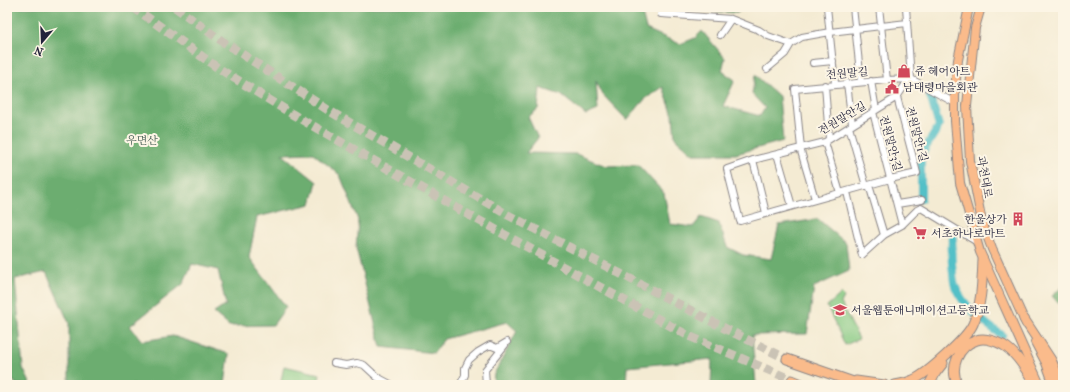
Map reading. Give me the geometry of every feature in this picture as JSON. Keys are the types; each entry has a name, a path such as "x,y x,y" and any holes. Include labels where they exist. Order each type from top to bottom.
{"highway":[{"path":"929,385 936,372 973,324 980,300 982,256"},
{"path":"1024,319 1051,360 1062,385"},
{"path":"895,385 913,380 928,371 966,334"},
{"path":"958,385 955,375 956,360 966,346 977,340 983,339 991,340 1005,346 1013,353 1036,385"},
{"path":"786,359 862,385"},
{"path":"792,380 804,385"},
{"path":"846,380 884,385"}],"main road":[{"path":"969,7 958,60 955,88 957,152 960,183 982,256 1040,385"},
{"name":"과천대로","path":"981,7 975,28 968,106 970,161 982,222 992,250 1046,363 1054,385"},
{"path":"955,103 968,106"},
{"path":"982,256 992,250"}],"street":[{"path":"827,7 835,84"},
{"path":"853,7 861,82"},
{"path":"879,7 887,80"},
{"path":"906,7 911,79 955,103"},
{"path":"660,14 731,19 759,30 768,36 791,44"},
{"path":"720,34 731,19"},
{"path":"767,69 785,54 791,44 802,37 830,32 907,23"},
{"path":"812,63 833,61"},
{"name":"전원말길","path":"801,148 795,89 835,84 911,79"},
{"name":"전원말안길","path":"727,169 753,160 827,140 897,97 911,79"},
{"name":"전원말안3길","path":"871,81 874,111 902,225"},
{"path":"847,83 850,125 884,235"},
{"path":"825,85 827,140 840,193"},
{"name":"전원말안1길","path":"890,179 917,173 897,97"},
{"path":"801,148 815,199"},
{"path":"777,154 792,206"},
{"path":"753,160 766,213"},
{"name":"전원말안3길","path":"727,169 740,221 890,179"},
{"path":"847,192 862,255 884,235 902,225 921,208 977,242"},
{"path":"897,204 922,200"},
{"path":"460,385 465,375 465,368 469,360 478,352 490,345 497,348 507,342 485,370 486,385"},
{"path":"334,363 364,365 377,377 392,385"}],"green space":[{"name":"우면산","path":"7,7 635,7 641,9 646,29 680,44 695,38 702,31 725,58 722,71 735,80 723,106 760,116 765,108 752,94 755,75 779,96 783,141 736,154 693,154 675,138 673,115 663,87 645,99 627,120 603,95 596,81 598,110 586,115 561,95 540,88 538,109 528,117 538,138 526,153 576,154 606,166 638,165 664,193 670,224 693,227 701,217 719,223 727,247 743,255 771,259 779,225 818,219 846,243 849,271 814,287 807,334 752,335 756,385 711,385 712,359 627,367 626,385 493,385 494,374 517,331 507,322 444,339 434,353 381,347 356,248 358,220 340,175 313,153 282,154 317,182 311,204 257,217 249,257 286,307 273,325 229,326 214,313 226,305 218,270 192,264 183,284 130,326 142,341 173,336 229,354 225,385 69,385 69,323 46,272 15,279 23,368 31,385 16,385 14,381 7,384"},
{"path":"706,7 744,7 737,13 709,11"},
{"path":"1063,286 1063,308 1052,296"},
{"path":"841,294 844,297 841,303 859,339 845,345 827,306"},
{"path":"284,366 320,374 318,385 280,385"}],"waterway":[{"path":"921,199 921,159 923,152 939,126 930,96 931,94"},
{"path":"954,234 951,252 954,284 958,293 975,314 1002,335"}],"tunnel":[{"path":"133,7 218,68 292,114 469,215 689,336 792,380"},
{"path":"175,7 216,37 328,110 508,215 730,331 787,359"}],"place":[{"name":"쥬 헤어아트","path":"904,71"},
{"name":"남태령마을회관","path":"892,87"},
{"name":"한울상가","path":"1018,219"},
{"name":"서초하나로마트","path":"920,233"},
{"name":"서울웹툰애니메이션고등학교","path":"840,310"}]}
